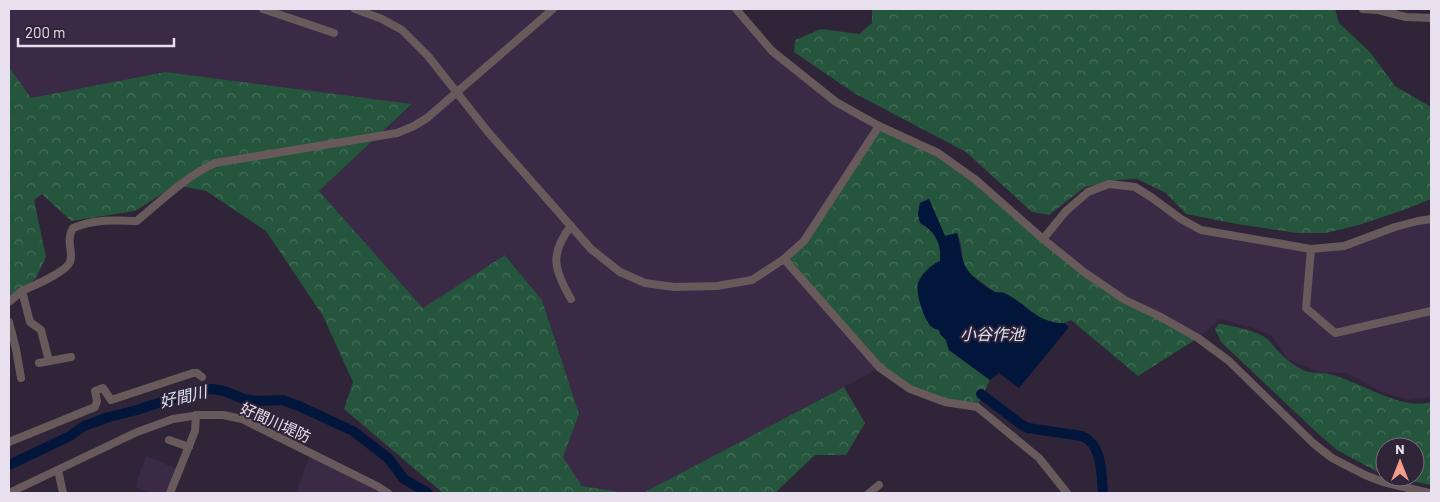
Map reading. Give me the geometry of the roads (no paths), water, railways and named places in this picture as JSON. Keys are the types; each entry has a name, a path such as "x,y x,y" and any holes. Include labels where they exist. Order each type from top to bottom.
{"street":[{"path":"263,9 334,33"},
{"path":"355,9 382,19 402,30 428,56 488,132 591,249 620,272 645,283 674,287 717,286 752,280 784,259 804,241 880,126"},
{"path":"9,302 22,291 51,277 68,266 72,260 69,234 73,228 100,220 137,221 184,180 215,163 397,133 414,126 427,118 551,9"},
{"path":"736,9 772,50 836,102 880,126 938,153 976,180 1084,272 1126,300 1198,338 1230,361 1312,443 1332,458 1383,482 1429,493"},
{"path":"1363,9 1378,10 1406,17 1431,18"},
{"path":"1043,239 1066,210 1088,192 1109,184 1135,187 1180,219 1201,230 1311,250 1344,246 1395,227 1431,220"},
{"path":"571,226 560,244 556,265 560,280 571,299"},
{"path":"1311,250 1306,308 1335,333 1431,311"},
{"path":"784,259 880,368 910,389 945,402 978,407 1039,458 1067,493"},
{"path":"22,291 30,322 41,330 49,361"},
{"path":"9,322 21,378"},
{"path":"39,363 71,357"},
{"path":"9,442 95,407 97,401 95,391 103,388 111,400 193,373 197,373 202,377"},
{"path":"170,493 196,431 196,415"},
{"name":"好間川堤防","path":"9,493 20,491 58,470 137,432 173,419 196,415 213,415 242,419 388,493"},
{"path":"213,415 239,423 256,431"},
{"path":"169,440 189,447"},
{"path":"58,470 62,493"},
{"path":"869,493 878,485"}],"water":[{"name":"小谷作池","path":"929,199 945,236 957,233 964,264 975,278 992,291 1010,296 1041,318 1055,323 1064,323 1069,327 1019,388 999,373 990,380 949,350 946,340 939,330 929,324 923,313 917,287 918,283 921,276 927,270 940,261 939,244 930,230 920,223 918,214 920,203"}],"waterway":[{"name":"好間川","path":"9,465 70,436 84,426 198,390 213,389 256,401 282,400 353,431 388,458 404,479 428,493"},
{"path":"981,394 1028,428 1082,436 1089,440 1100,460 1103,493"}]}
